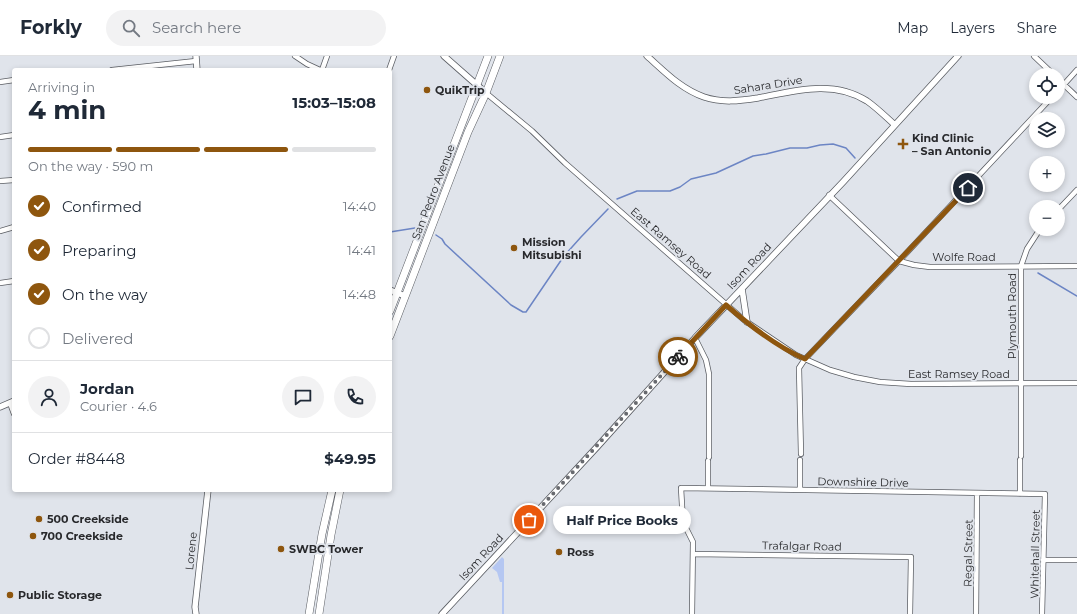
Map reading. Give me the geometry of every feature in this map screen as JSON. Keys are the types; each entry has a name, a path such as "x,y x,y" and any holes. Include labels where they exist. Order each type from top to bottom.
{"main road":[{"name":"San Pedro Avenue","path":"392,301 394,291 439,185 488,56"},
{"name":"San Pedro Avenue","path":"392,331 468,132 486,93 500,56"},
{"path":"439,185 446,188"},
{"path":"309,614 320,541 332,492"},
{"path":"319,614 327,557 340,492"},
{"path":"320,541 330,542"},
{"path":"318,555 327,557"}],"street":[{"path":"295,56 306,64 316,68"},
{"path":"322,68 327,56"},
{"path":"390,68 394,56"},
{"path":"444,56 486,93"},
{"name":"Sahara Drive","path":"648,56 679,84 694,93 710,99 719,101 739,101 805,89 832,88 865,100 895,125"},
{"name":"Isom Road","path":"442,614 695,338 958,56"},
{"path":"1034,56 1047,68"},
{"path":"127,68 196,59"},
{"path":"1065,83 1077,70"},
{"path":"0,82 12,80"},
{"path":"1065,85 1077,97"},
{"name":"East Ramsey Road","path":"486,93 532,131 565,163 726,305 747,322 787,349 805,359 830,370 854,377 880,382 911,384 1077,383"},
{"path":"800,490 800,368 805,359 1045,104"},
{"path":"0,137 12,135"},
{"path":"0,181 12,180"},
{"path":"1065,203 1077,190"},
{"path":"829,195 899,261"},
{"path":"0,231 12,228"},
{"name":"Plymouth Road","path":"1020,494 1021,266 1027,250 1036,236"},
{"name":"Wolfe Road","path":"899,261 923,266 1077,266"},
{"path":"0,283 12,281"},
{"path":"742,289 747,322"},
{"path":"394,291 405,296"},
{"path":"695,338 706,360 708,372 708,488"},
{"path":"0,407 12,402"},
{"name":"Downshire Drive","path":"693,554 693,542 682,522 681,488 1045,494"},
{"name":"Lorene","path":"196,614 195,607 208,492"},
{"name":"Regal Street","path":"976,614 977,493"},
{"name":"Whitehall Street","path":"1042,614 1045,494"},
{"path":"692,614 693,554"},
{"name":"Trafalgar Road","path":"693,554 911,557 910,614"},
{"path":"1043,560 1077,560"}],"shaded area":[{"path":"502,557 504,559 504,614 502,614 502,582 500,582 497,572 492,568"}],"waterway":[{"path":"617,199 637,191 670,191 680,187 691,179 716,173 753,156 790,148 807,148 833,144 846,148 855,158"},
{"path":"436,235 511,305 523,312 526,312 564,256 608,209"},
{"path":"392,232 415,228"},
{"path":"1038,273 1077,296"}],"way so far":[{"path":"529,520 678,357"}],"place":[{"name":"QuikTrip","path":"427,90"},
{"name":"Kind Clinic – San Antonio","path":"903,144"},
{"name":"Mission Mitsubishi","path":"514,248"},
{"name":"500 Creekside","path":"39,519"},
{"name":"Half Price Books","path":"529,520"},
{"name":"700 Creekside","path":"33,536"},
{"name":"SWBC Tower","path":"281,549"},
{"name":"Ross","path":"559,552"},
{"name":"Public Storage","path":"10,595"}],"route":[{"path":"678,357 726,305 754,327 796,355 805,359 968,188"}]}
